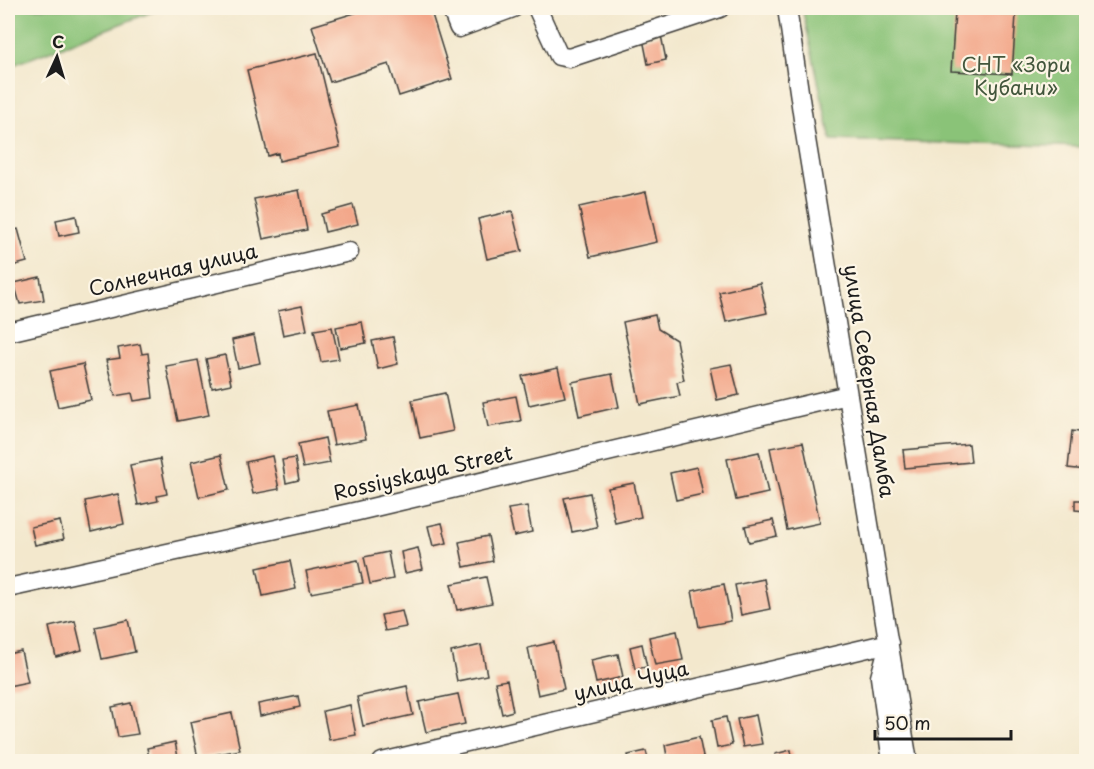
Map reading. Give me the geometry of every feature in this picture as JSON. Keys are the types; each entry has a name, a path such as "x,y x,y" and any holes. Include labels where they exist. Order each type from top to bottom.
{"street":[{"path":"451,8 459,28 513,8"},
{"path":"537,8 554,50 559,56 577,58 720,8"},
{"name":"улица Северная Дамба","path":"787,8 908,762"},
{"name":"Солнечная улица","path":"8,332 349,252"},
{"name":"Rossiyskaya Street","path":"8,588 354,512 848,395"},
{"path":"889,643 880,677 892,762"},
{"name":"улица Чуца","path":"382,762 889,643"}],"green space":[{"path":"8,8 162,8 8,67"},
{"name":"СНТ «Зори Кубани»","path":"802,8 1086,8 1086,147 831,140"}],"building":[{"path":"371,8 430,8 452,79 399,96 389,64 330,82 312,26"},
{"path":"955,12 1016,15 1012,74 951,71"},
{"path":"661,35 666,60 648,64 643,39"},
{"path":"317,53 340,147 279,161 278,153 268,156 247,70"},
{"path":"299,190 307,230 263,239 254,199"},
{"path":"646,192 657,242 590,257 579,207"},
{"path":"353,205 358,224 325,232 321,214"},
{"path":"512,211 522,251 487,259 478,219"},
{"path":"76,216 79,232 59,236 56,220"},
{"path":"18,229 27,262 8,267 8,231"},
{"path":"40,277 44,300 20,304 14,283"},
{"path":"760,283 767,313 726,322 719,292"},
{"path":"302,306 307,330 283,335 278,311"},
{"path":"655,315 658,329 676,340 684,380 677,382 680,396 640,404 623,322"},
{"path":"362,322 366,343 340,348 336,327"},
{"path":"332,327 339,359 321,362 314,330"},
{"path":"254,335 260,363 238,368 232,340"},
{"path":"393,337 398,364 378,369 372,341"},
{"path":"140,344 142,354 148,353 153,398 134,401 132,393 115,396 106,360 120,358 118,348"},
{"path":"225,355 231,384 212,388 206,359"},
{"path":"198,360 209,415 178,421 166,366"},
{"path":"83,364 91,400 58,407 50,371"},
{"path":"731,364 739,395 717,400 710,368"},
{"path":"558,368 565,397 529,405 522,376"},
{"path":"612,374 619,407 579,416 572,382"},
{"path":"445,393 453,431 420,438 412,400"},
{"path":"516,396 521,421 488,427 483,402"},
{"path":"359,405 366,439 334,445 327,411"},
{"path":"1072,431 1086,433 1086,470 1068,468"},
{"path":"325,438 330,463 303,468 298,444"},
{"path":"803,442 820,523 787,530 770,448"},
{"path":"969,444 971,462 905,468 903,450"},
{"path":"759,452 768,493 736,500 727,459"},
{"path":"221,455 229,490 199,497 191,462"},
{"path":"272,456 279,489 253,494 246,462"},
{"path":"295,458 299,480 286,483 282,460"},
{"path":"160,459 167,494 157,496 158,501 138,505 130,465"},
{"path":"697,467 703,494 676,500 670,473"},
{"path":"634,483 641,517 615,523 608,488"},
{"path":"590,493 597,527 572,532 564,498"},
{"path":"118,494 124,524 91,532 85,501"},
{"path":"1075,500 1086,500 1086,511 1075,510"},
{"path":"527,506 532,532 514,536 508,509"},
{"path":"773,520 777,536 749,542 745,526"},
{"path":"60,521 64,539 35,545 31,527"},
{"path":"442,523 447,543 433,546 428,526"},
{"path":"488,536 493,561 464,567 459,542"},
{"path":"418,548 423,569 405,573 401,552"},
{"path":"388,552 393,579 370,584 364,557"},
{"path":"358,560 363,583 311,593 306,571"},
{"path":"290,561 296,589 263,596 257,568"},
{"path":"486,577 492,603 457,610 451,584"},
{"path":"764,579 770,609 741,615 735,585"},
{"path":"724,584 731,621 699,627 692,591"},
{"path":"402,611 406,627 385,631 381,615"},
{"path":"128,620 135,652 102,659 95,627"},
{"path":"75,621 82,650 56,657 49,627"},
{"path":"677,631 683,660 655,665 649,637"},
{"path":"554,642 564,689 538,695 528,648"},
{"path":"642,644 647,667 635,669 630,647"},
{"path":"481,645 487,675 457,681 451,652"},
{"path":"21,651 28,682 8,686 8,654"},
{"path":"618,654 623,677 596,683 591,660"},
{"path":"507,680 513,711 502,714 495,682"},
{"path":"407,686 413,715 363,726 357,697"},
{"path":"458,694 465,724 426,732 419,702"},
{"path":"298,696 300,707 260,716 258,704"},
{"path":"131,703 138,734 118,737 112,707"},
{"path":"350,705 356,735 329,740 323,711"},
{"path":"232,713 240,750 198,758 190,722"},
{"path":"756,715 762,744 743,747 737,719"},
{"path":"726,717 732,745 717,748 712,720"},
{"path":"699,737 704,762 668,762 665,745"},
{"path":"175,742 179,762 150,762 147,748"},
{"path":"791,750 793,762 776,762 775,754"},
{"path":"646,751 649,762 630,762 628,755"}]}
